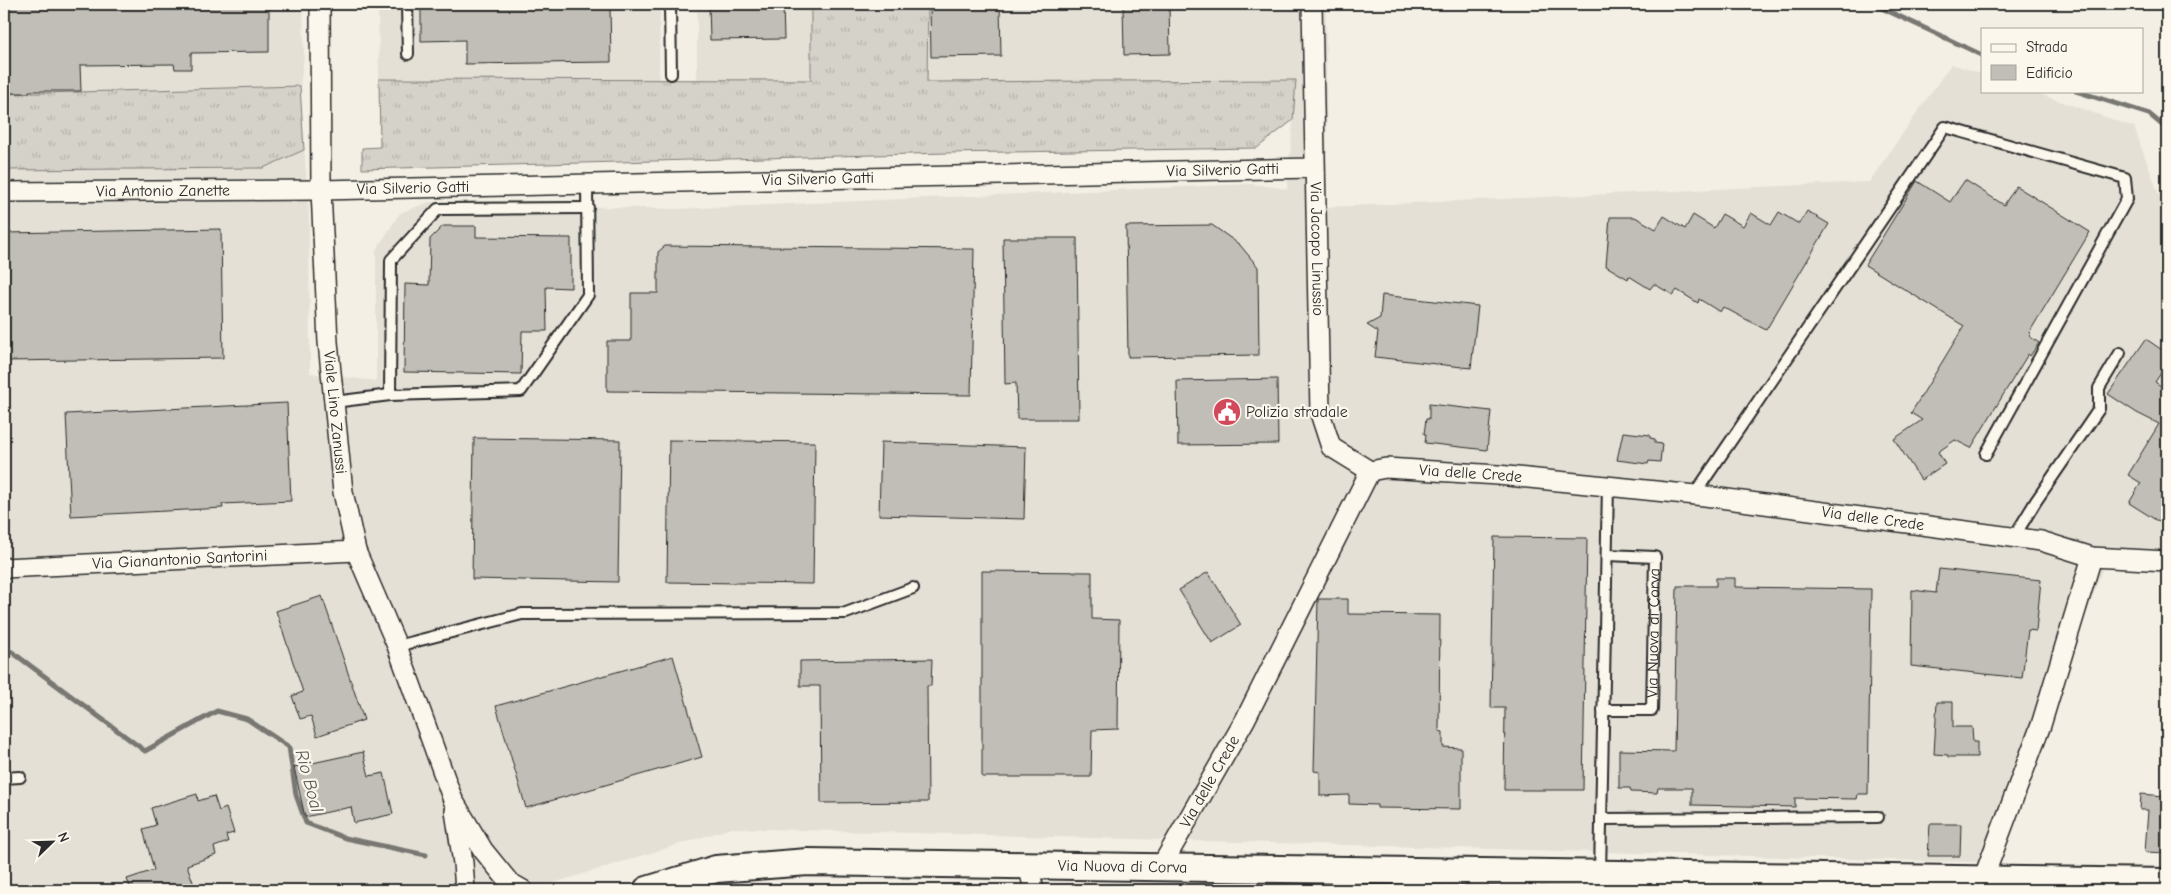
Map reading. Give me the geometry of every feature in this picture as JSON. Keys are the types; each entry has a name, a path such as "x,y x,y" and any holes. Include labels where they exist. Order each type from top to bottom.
{"main road":[{"name":"Via Nuova di Corva","path":"648,890 716,869 808,862 2167,882"}],"street":[{"name":"Viale Lino Zanussi","path":"320,4 321,190 328,342 343,492 356,551 396,646 453,800 483,850 514,887"},
{"name":"Via Jacopo Linussio","path":"1312,4 1320,413 1331,447 1370,472"},
{"name":"Via Silverio Gatti","path":"321,190 1314,168"},
{"name":"Via Antonio Zanette","path":"4,192 321,190"},
{"name":"Via delle Crede","path":"1162,866 1245,720 1370,472 1386,468 1498,475 1694,495 2041,541 2092,557 2167,561"},
{"name":"Via Gianantonio Santorini","path":"4,568 356,551"},
{"path":"1982,879 2041,725 2092,557"},
{"name":"Viale Lino Zanussi","path":"453,800 463,863 464,890"},
{"path":"1028,865 1034,890"}],"lane":[{"path":"407,4 408,54"},
{"path":"670,4 671,74"},
{"path":"1694,495 1945,127 2125,178 2127,199 1986,454"},
{"path":"334,402 390,395 521,391 588,295 587,184"},
{"path":"390,395 391,260 438,209 588,208"},
{"path":"2014,537 2036,501 2099,409 2100,388 2120,353"},
{"path":"1600,874 1608,486"},
{"name":"Via Nuova di Corva","path":"1603,710 1652,710 1656,556 1606,555"},
{"path":"396,646 522,614 846,613 913,588"},
{"path":"4,778 20,776"},
{"path":"1601,819 1878,817"}],"shaded area":[{"path":"4,4 303,4 304,56 300,86 309,217 310,373 376,381 376,250 400,213 429,202 675,209 1251,184 1287,189 1293,121 1257,148 947,153 362,169 362,148 380,147 378,4 660,4 659,79 697,81 697,4 1326,4 1327,207 1869,182 1951,64 1981,74 1981,92 2034,92 2134,127 2167,217 2167,569 2103,567 2000,863 732,828 531,890 4,890"}],"green space":[{"path":"811,4 928,4 927,82 1296,80 1293,120 1257,148 947,153 362,169 362,148 380,147 379,79 811,80"},
{"path":"300,86 304,150 263,168 4,170 4,94"}],"building":[{"path":"4,4 269,4 269,52 191,53 191,69 175,69 174,64 80,65 81,91 4,93"},
{"path":"421,4 610,4 611,62 465,64 465,40 421,41"},
{"path":"709,4 783,4 784,39 710,40"},
{"path":"930,4 1000,4 1001,56 931,57"},
{"path":"1123,4 1169,4 1170,54 1124,55"},
{"path":"1965,180 2004,205 2016,186 2090,232 2029,333 2031,334 2029,336 2039,343 2030,356 2028,354 1971,448 1955,440 1938,452 1945,464 1921,480 1894,439 1922,420 1911,413 1964,326 1865,265 1917,181 1950,202"},
{"path":"1807,211 1829,224 1766,330 1723,307 1720,312 1699,299 1698,303 1677,290 1673,295 1654,284 1650,289 1629,276 1628,279 1606,266 1610,217 1635,217 1656,229 1664,216 1685,229 1693,215 1714,228 1722,214 1743,226 1751,213 1771,225 1779,212 1799,224"},
{"path":"1212,225 1240,245 1258,267 1259,355 1128,357 1126,226"},
{"path":"443,226 476,226 476,237 571,238 571,288 546,287 547,331 522,331 521,374 404,372 405,284 429,285 430,239"},
{"path":"221,229 223,358 4,361 4,233"},
{"path":"1003,238 1077,238 1079,419 1017,419 1016,383 1005,384"},
{"path":"665,246 974,249 971,395 607,391 607,341 631,341 631,293 658,293 658,252"},
{"path":"1382,295 1478,306 1471,368 1375,357 1378,332 1367,325 1380,318"},
{"path":"2146,339 2165,352 2161,360 2167,364 2155,382 2167,390 2167,527 2129,503 2141,483 2128,475 2159,424 2137,413 2108,394"},
{"name":"Polizia stradale","path":"1277,379 1278,444 1178,445 1177,381"},
{"path":"287,403 291,501 222,504 223,508 71,516 66,414"},
{"path":"1429,404 1491,411 1487,450 1425,443 1426,434 1424,434 1426,419 1429,419"},
{"path":"1623,432 1650,435 1650,438 1655,439 1655,443 1662,444 1660,462 1649,461 1648,464 1617,460"},
{"path":"474,438 620,440 618,582 472,579"},
{"path":"669,440 815,442 813,584 667,582"},
{"path":"881,442 1026,447 1024,519 879,515"},
{"path":"1494,537 1587,538 1583,790 1504,790 1505,708 1491,708"},
{"path":"1939,569 2041,580 2036,631 2028,630 2022,678 1911,666 1912,590 1936,593"},
{"path":"982,571 1092,572 1092,619 1119,620 1118,729 1092,730 1091,777 982,777"},
{"path":"1208,572 1241,625 1212,643 1179,590"},
{"path":"1716,578 1735,578 1735,587 1871,589 1868,794 1858,794 1857,799 1795,798 1795,807 1692,805 1692,788 1658,788 1657,793 1631,792 1630,788 1619,788 1619,750 1674,751 1677,586 1716,586"},
{"path":"322,596 364,720 317,736 311,716 300,719 292,696 303,692 276,611"},
{"path":"1318,599 1348,599 1348,614 1440,615 1439,731 1443,732 1443,747 1461,748 1461,809 1377,808 1377,805 1349,804 1349,795 1320,796 1320,772 1314,771"},
{"path":"673,656 702,757 526,808 496,706"},
{"path":"932,659 931,686 927,686 928,802 821,803 820,686 800,686 800,661"},
{"path":"1937,702 1953,702 1953,727 1972,727 1973,742 1977,742 1977,757 1948,757 1948,755 1934,754"},
{"path":"363,752 369,776 384,773 393,814 354,823 351,807 305,817 294,767"},
{"path":"197,794 198,801 214,796 219,811 226,808 234,833 226,835 228,842 214,847 216,855 187,865 195,888 186,890 131,890 127,879 154,870 143,829 156,825 151,808"},
{"path":"2141,794 2165,796 2165,809 2167,810 2167,853 2145,852 2148,810 2140,810"},
{"path":"1930,824 1961,824 1960,856 1928,856"}],"waterway":[{"path":"1873,4 1981,55"},
{"path":"2079,92 2149,114 2167,129"},
{"name":"Rio Boal","path":"4,650 12,652 145,751 217,711 247,719 289,747 296,795 306,823 345,838 426,855"}],"place":[{"name":"Polizia stradale","path":"1227,412"}]}
